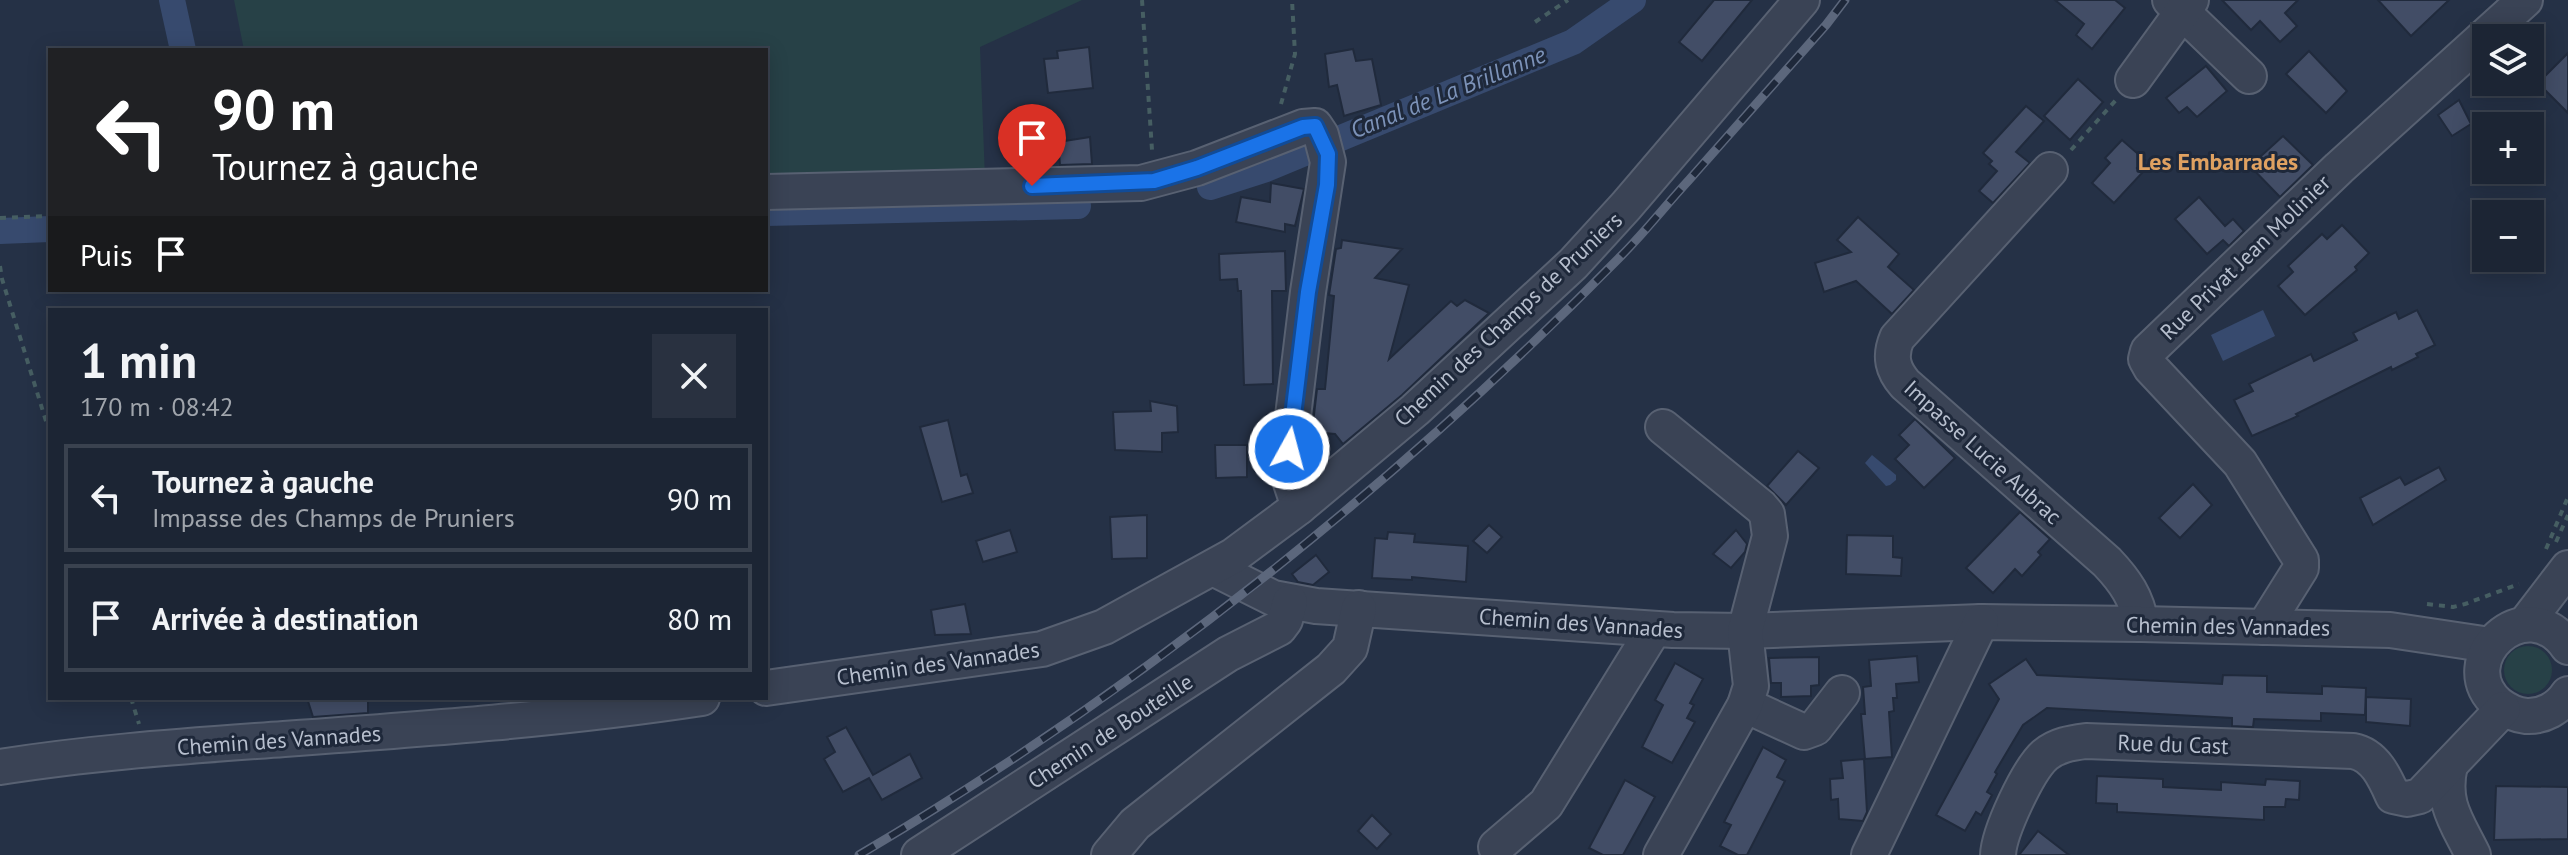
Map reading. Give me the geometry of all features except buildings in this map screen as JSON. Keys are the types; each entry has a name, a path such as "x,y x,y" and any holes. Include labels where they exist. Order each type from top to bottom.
{"street":[{"name":"Chemin des Champs de Pruniers","path":"1213,568 1299,507 1415,410 1573,264 1637,195 1802,0"},
{"name":"Rue Privat Jean Molinier","path":"2264,627 2301,568 2301,560 2240,463 2151,368 2146,359 2148,351 2339,168 2525,0"},
{"path":"2133,80 2181,4 2249,76"},
{"path":"768,192 1154,181 1309,125 1315,126 1324,144 1327,185 1308,292 1289,449 1290,480 1299,507"},
{"name":"Impasse Lucie Aubrac","path":"2050,170 1897,338 1893,352 1894,368 1905,384 2107,562 2136,601 2141,624"},
{"path":"1661,855 1745,705 1751,676 1745,631 1770,536 1767,514 1761,507 1663,427"},
{"path":"2525,624 2555,565"},
{"path":"2555,565 2565,643"},
{"name":"Chemin des Vannades","path":"768,688 1042,649 1104,627 1213,568 1251,588 1290,602 1654,629 1745,631 1981,622 2390,630 2425,636 2486,658"},
{"name":"Chemin de Bouteille","path":"927,853 1228,654 1279,628 1285,620 1290,602"},
{"path":"1109,855 1135,824 1331,669 1350,648 1359,608"},
{"path":"1869,855 1981,622"},
{"path":"2565,643 2552,630 2525,624 2512,627 2499,635 2486,658 2485,686 2492,699 2503,709 2528,717 2553,709 2566,698"},
{"path":"1496,847 1546,804 1654,629"},
{"path":"1745,705 1804,732 1815,728 1842,693"},
{"name":"Chemin des Vannades","path":"0,767 169,748 524,722 687,700"},
{"path":"2473,855 2447,802 2447,777 2450,765 2503,709"},
{"name":"Rue du Cast","path":"1998,855 2002,834 2033,771 2046,754 2073,742 2358,752 2383,774 2393,796 2407,799 2420,796 2450,765"}],"path":[{"path":"1142,0 1154,181"},
{"path":"1284,134 1279,112 1295,54 1292,0"},
{"path":"1535,22 1568,0"},
{"path":"2050,170 2089,133 2133,80"},
{"path":"0,218 48,216"},
{"path":"0,266 48,427"},
{"path":"2555,565 2568,497"},
{"path":"2555,565 2568,515"},
{"path":"2390,630 2394,616 2402,606 2414,603 2453,607 2519,584 2529,575"}],"green space":[{"path":"234,0 1082,0 980,47 985,179 768,179 768,48 244,48"},
{"path":"2528,646 2537,647 2545,653 2551,661 2551,679 2545,687 2537,693 2528,694 2519,693 2511,687 2505,679 2504,670 2505,661 2511,653 2519,647"}],"water":[{"path":"2263,310 2275,336 2223,361 2211,335"},
{"path":"1872,455 1896,475 1896,480 1890,485 1886,486 1865,463"}],"waterway":[{"name":"Canal de La Brillanne","path":"172,0 183,48"},
{"name":"Canal de La Brillanne","path":"1210,187 1266,169 1573,42 1633,0"},
{"name":"Canal de La Brillanne","path":"768,213 1078,206"},
{"name":"Canal de La Brillanne","path":"0,231 48,229"}],"railway":[{"path":"859,855 963,791 1163,654 1260,581 1354,504 1534,342 1621,256 1845,0"}],"district":[{"name":"Les Embarrades","path":"2218,161"}],"route":[{"path":"1032,186 1154,181 1309,125 1319,130 1328,154 1327,185 1308,292 1289,449"}]}
